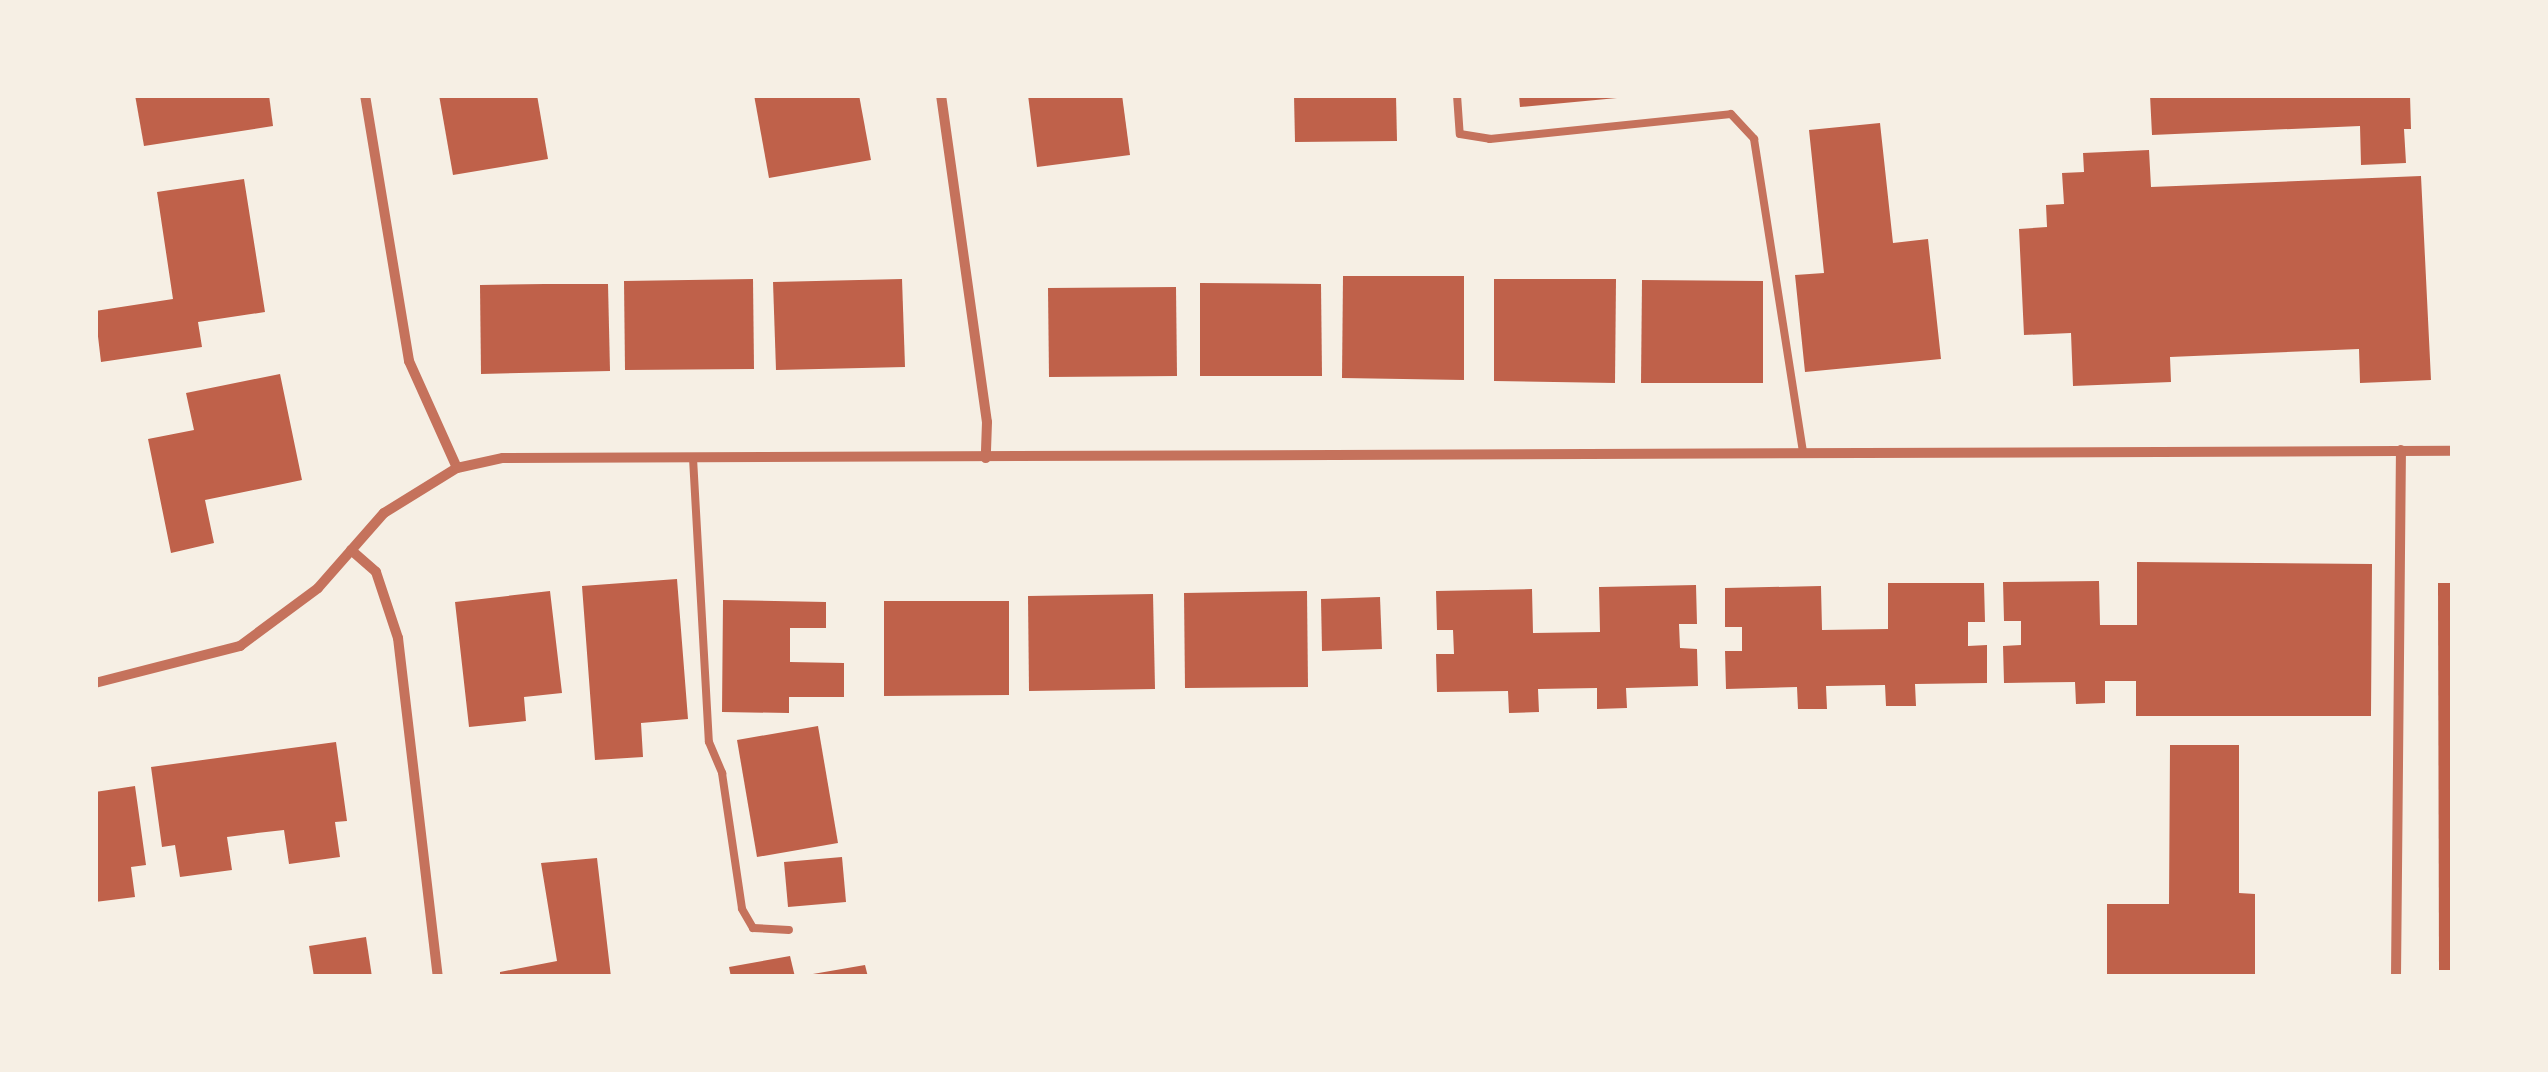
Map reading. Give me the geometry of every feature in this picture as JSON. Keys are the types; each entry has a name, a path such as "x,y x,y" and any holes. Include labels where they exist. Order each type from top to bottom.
{"street":[{"path":"365,95 409,361 457,468"},
{"path":"942,95 987,422 986,458"},
{"path":"2396,977 2401,450"},
{"path":"95,683 240,646 307,598 384,513 457,468 502,458 2453,451"},
{"path":"351,550 376,572 398,638 438,977"}],"lane":[{"path":"1458,95 1460,134 1490,138 1731,114 1754,139 1803,453"},
{"path":"693,458 709,742 722,773 742,909 753,928 789,930"}],"building":[{"path":"135,95 269,95 273,126 144,146"},
{"path":"439,95 537,95 548,159 453,175"},
{"path":"754,95 859,95 871,160 769,178"},
{"path":"1028,95 1122,95 1130,155 1037,167"},
{"path":"1294,95 1396,95 1397,141 1295,142"},
{"path":"1519,95 1617,95 1617,98 1520,107"},
{"path":"2150,95 2410,95 2411,129 2404,129 2406,163 2361,165 2360,126 2152,135"},
{"path":"1880,123 1893,243 1928,239 1941,359 1805,372 1795,275 1824,273 1809,130"},
{"path":"2149,150 2151,187 2421,176 2431,380 2360,383 2359,349 2170,357 2171,382 2073,386 2071,333 2024,335 2019,229 2047,227 2046,205 2064,204 2062,173 2084,172 2083,153"},
{"path":"244,179 265,312 198,322 202,347 101,362 95,311 173,299 157,192"},
{"path":"1343,276 1464,276 1464,380 1342,378"},
{"path":"753,279 754,369 625,370 624,281"},
{"path":"902,279 905,367 776,370 773,282"},
{"path":"1494,279 1616,279 1615,383 1494,381"},
{"path":"1642,280 1763,281 1763,383 1641,383"},
{"path":"1200,283 1321,284 1322,376 1200,376"},
{"path":"608,284 610,371 481,374 480,285"},
{"path":"1176,287 1177,376 1049,377 1048,288"},
{"path":"280,374 302,480 205,500 214,543 171,553 148,439 194,430 186,393"},
{"path":"2137,562 2372,564 2371,716 2136,716 2136,681 2105,681 2105,703 2076,704 2075,682 2004,683 2003,646 2021,645 2021,621 2004,621 2003,582 2099,581 2100,625 2137,625"},
{"path":"677,579 688,719 641,723 643,757 595,760 582,586"},
{"path":"1888,583 1984,583 1985,622 1968,622 1968,646 1987,645 1987,683 1915,684 1916,706 1886,706 1885,685 1826,686 1827,709 1798,709 1797,687 1726,689 1725,651 1742,651 1742,627 1725,627 1725,588 1821,586 1822,630 1888,629"},
{"path":"2438,583 2453,583 2453,970 2439,970"},
{"path":"1696,585 1697,624 1679,624 1680,648 1697,649 1698,686 1626,688 1627,708 1597,709 1597,688 1538,689 1539,712 1509,713 1508,691 1437,692 1436,654 1454,654 1453,630 1437,630 1436,591 1532,589 1533,633 1600,632 1599,587"},
{"path":"550,591 562,693 524,697 526,721 469,727 455,602"},
{"path":"1307,591 1308,687 1185,688 1184,593"},
{"path":"1153,594 1155,689 1029,691 1028,596"},
{"path":"1380,597 1382,649 1322,651 1321,599"},
{"path":"723,600 826,602 826,628 790,628 790,662 844,663 844,697 789,697 789,713 722,712"},
{"path":"884,601 1009,601 1009,695 884,696"},
{"path":"818,726 838,843 757,857 737,740"},
{"path":"336,742 347,821 335,822 340,857 289,864 284,830 257,833 227,837 232,870 180,877 175,845 162,847 151,767"},
{"path":"2170,745 2239,745 2239,893 2255,894 2255,977 2107,977 2107,904 2169,904"},
{"path":"135,786 146,865 131,867 135,897 95,902 95,792"},
{"path":"842,857 846,902 788,907 784,862"},
{"path":"597,858 611,977 500,977 500,972 557,961 541,863"},
{"path":"366,937 372,977 314,977 309,946"},
{"path":"790,956 795,977 731,977 729,967"},
{"path":"865,965 868,977 807,977 807,975"}]}
